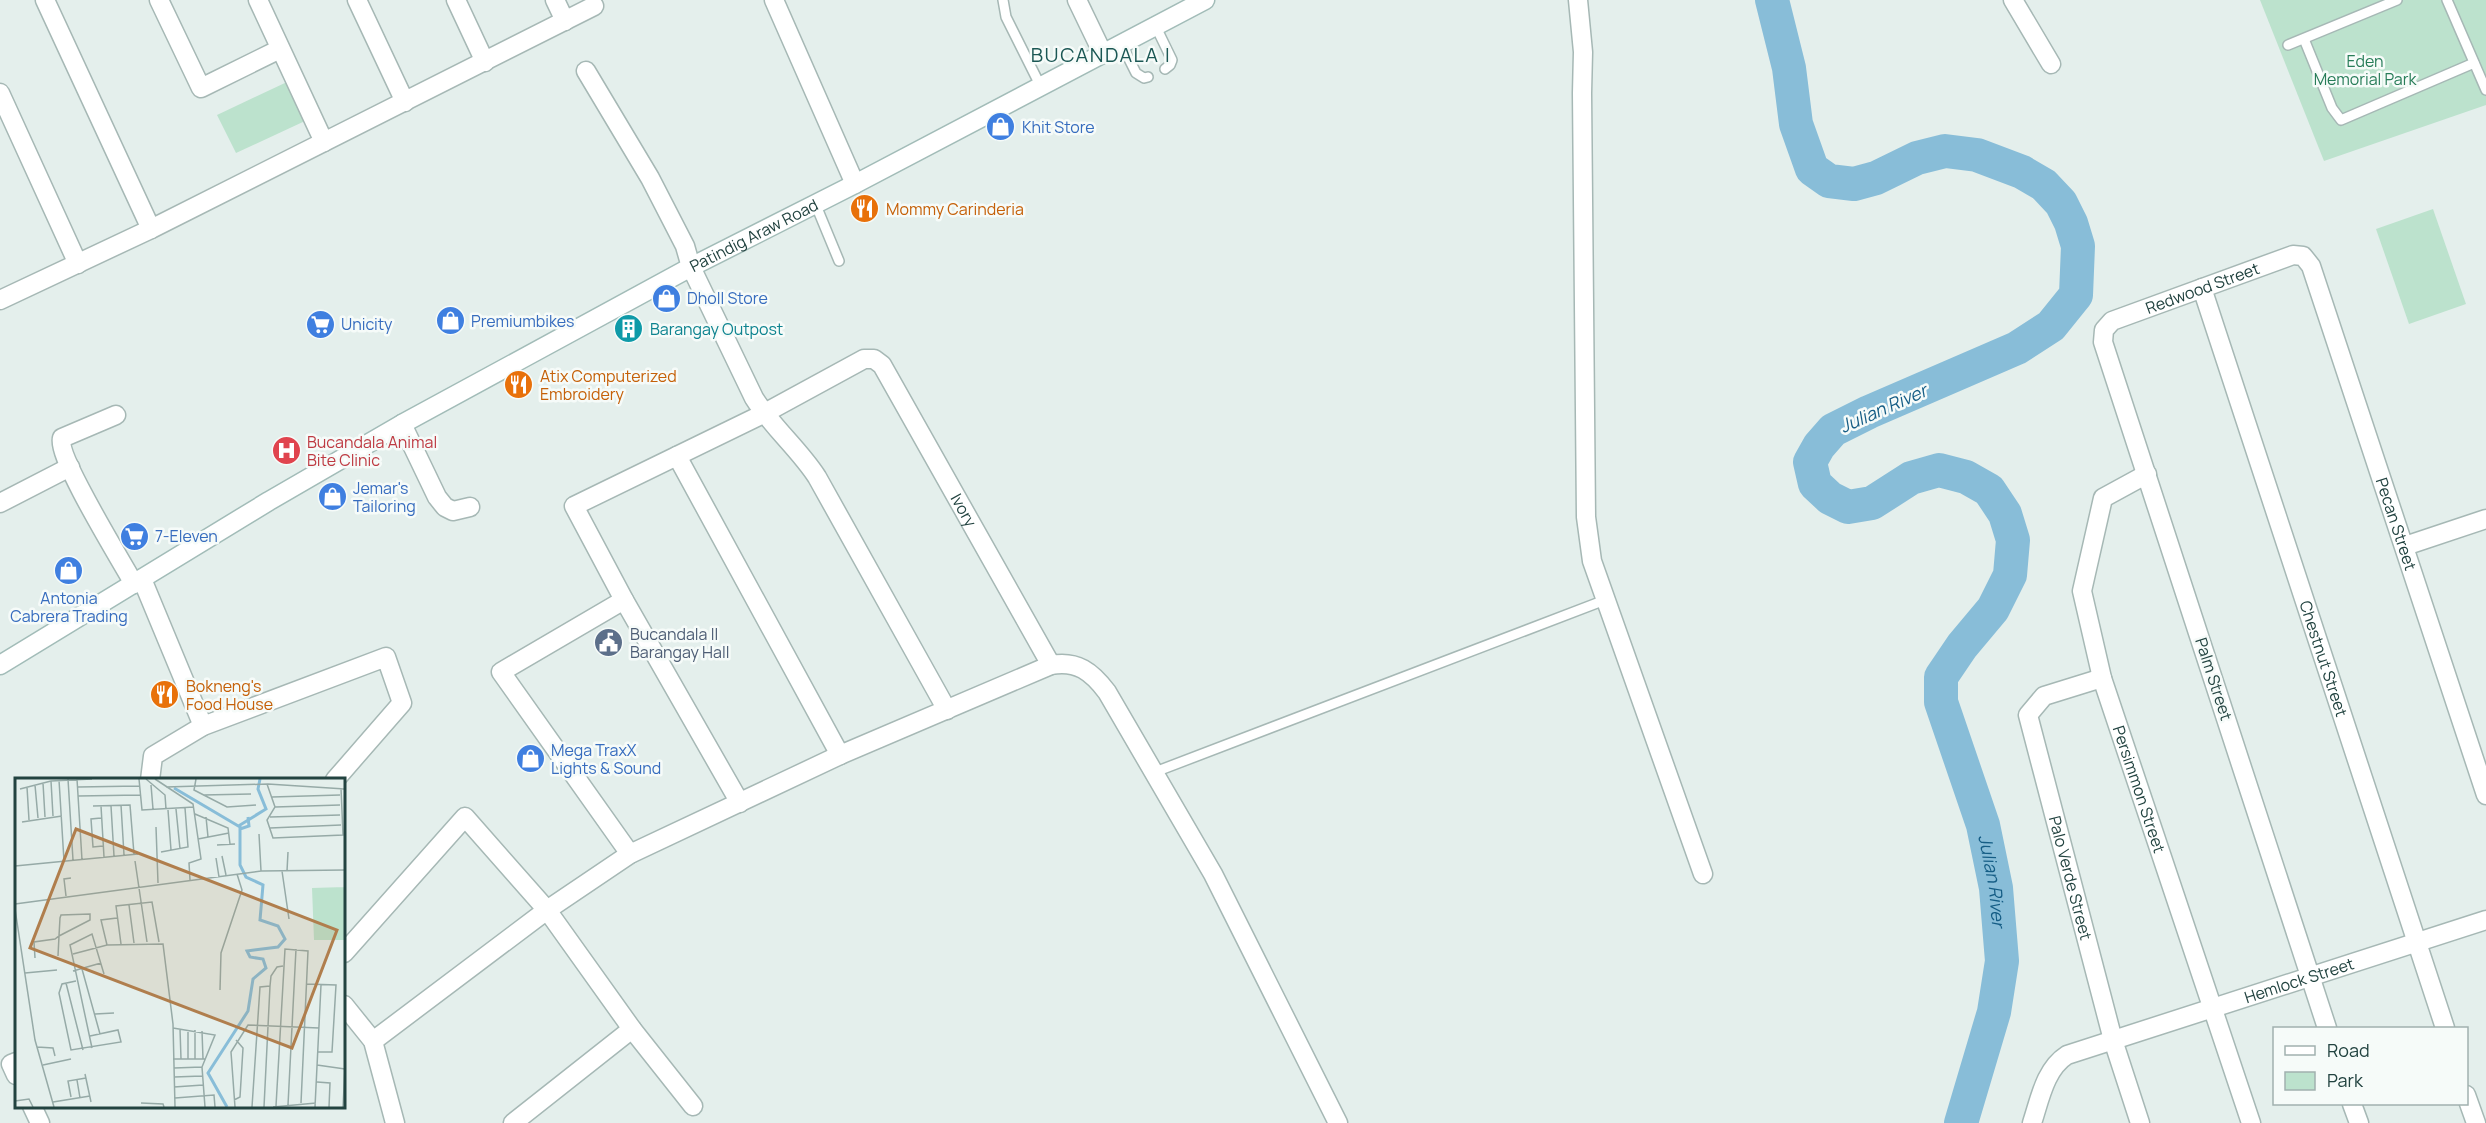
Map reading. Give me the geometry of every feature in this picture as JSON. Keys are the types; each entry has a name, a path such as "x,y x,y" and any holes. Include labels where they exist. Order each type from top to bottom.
{"street":[{"path":"45,0 151,229"},
{"path":"159,0 201,88 280,49"},
{"path":"258,0 324,142"},
{"path":"357,0 405,102"},
{"path":"456,0 485,62"},
{"path":"555,0 565,21"},
{"path":"774,0 855,184"},
{"path":"1077,0 1103,54"},
{"name":"Patindig Araw Road","path":"0,665 269,501 402,424 691,267 855,184 1205,0"},
{"path":"1578,0 1583,52 1586,517 1592,561 1702,874"},
{"path":"2013,0 2051,64"},
{"path":"0,299 151,229 594,6"},
{"path":"586,71 650,178 685,246 691,267 763,414 806,459 946,710"},
{"path":"0,93 78,264"},
{"name":"Redwood Street","path":"2104,330 2112,321 2293,255 2303,256"},
{"name":"Pecan Street","path":"2303,256 2312,266 2486,795"},
{"name":"Chestnut Street","path":"2202,288 2444,1027"},
{"name":"Palm Street","path":"2104,330 2103,342 2326,1027"},
{"name":"Ivory","path":"763,414 864,359 874,359 882,365 1051,665"},
{"path":"740,803 624,600 574,506 763,414"},
{"path":"116,415 62,438 61,447 70,467 138,582 203,726"},
{"path":"402,424 437,496 445,507 453,511 470,507"},
{"path":"677,456 840,755"},
{"path":"0,503 70,467"},
{"name":"Persimmon Street","path":"2147,474 2103,498 2082,591 2102,678 2251,1123"},
{"path":"2405,546 2486,519"},
{"path":"624,600 501,672 630,854"},
{"path":"150,778 153,756 203,726 386,657 402,703 337,778"},
{"path":"373,1041 547,910 630,854 840,755 1051,665 1074,664 1096,678 1107,692 1155,772 1213,874 1338,1123"},
{"name":"Palo Verde Street","path":"2102,678 2044,696 2028,715 2113,1040 2140,1123"},
{"path":"345,951 465,817 547,910 632,1029 693,1106"},
{"name":"Hemlock Street","path":"2032,1123 2050,1070 2067,1055 2486,920"},
{"path":"345,1006 373,1041 395,1123"},
{"path":"513,1123 632,1029"},
{"path":"2468,1101 2476,1123"},
{"path":"2352,1105 2359,1123"},
{"path":"32,1108 40,1123"}],"lane":[{"path":"1003,0 1006,17 1041,87"},
{"path":"2288,45 2397,0"},
{"path":"2447,0 2486,90"},
{"path":"1156,27 1172,60 1166,69"},
{"path":"2304,39 2332,108 2341,120 2474,63"},
{"path":"1122,45 1136,73 1144,78 1148,77"},
{"path":"815,203 838,261"},
{"path":"1155,772 1605,600"}],"green space":[{"name":"Eden Memorial Park","path":"2260,0 2486,0 2486,105 2324,161"},
{"path":"287,82 305,121 236,153 217,115"},
{"path":"2433,209 2466,304 2409,324 2376,229"}],"waterway":[{"name":"Julian River","path":"1772,0 1789,68 1796,124 1812,169 1829,181 1854,184 1876,178 1917,158 1945,151 1977,155 2022,172 2044,185 2061,203 2071,223 2078,246 2076,295 2051,326 2017,348 1833,430 1819,446 1810,462 1815,484 1830,498 1848,507 1872,503 1911,478 1939,470 1966,477 1989,490 2005,514 2013,540 2010,575 1993,609 1962,646 1941,677 1941,702 1983,825 1996,888 2002,961 1994,1012 1961,1123"}],"place":[{"name":"Khit Store","path":"1001,127"},
{"name":"Mommy Carinderia","path":"865,209"},
{"name":"Dholl Store","path":"666,298"},
{"name":"Premiumbikes","path":"450,321"},
{"name":"Unicity","path":"320,324"},
{"name":"Barangay Outpost","path":"629,329"},
{"name":"Atix Computerized Embroidery","path":"519,385"},
{"name":"Bucandala Animal Bite Clinic","path":"286,451"},
{"name":"Jemar's Tailoring","path":"332,497"},
{"name":"7-Eleven","path":"134,536"},
{"name":"Antonia Cabrera Trading","path":"69,570"},
{"name":"Bucandala II Barangay Hall","path":"609,643"},
{"name":"Bokneng's Food House","path":"165,695"},
{"name":"Mega TraxX Lights & Sound","path":"530,759"}],"district":[{"name":"BUCANDALA I","path":"1101,54"}]}
